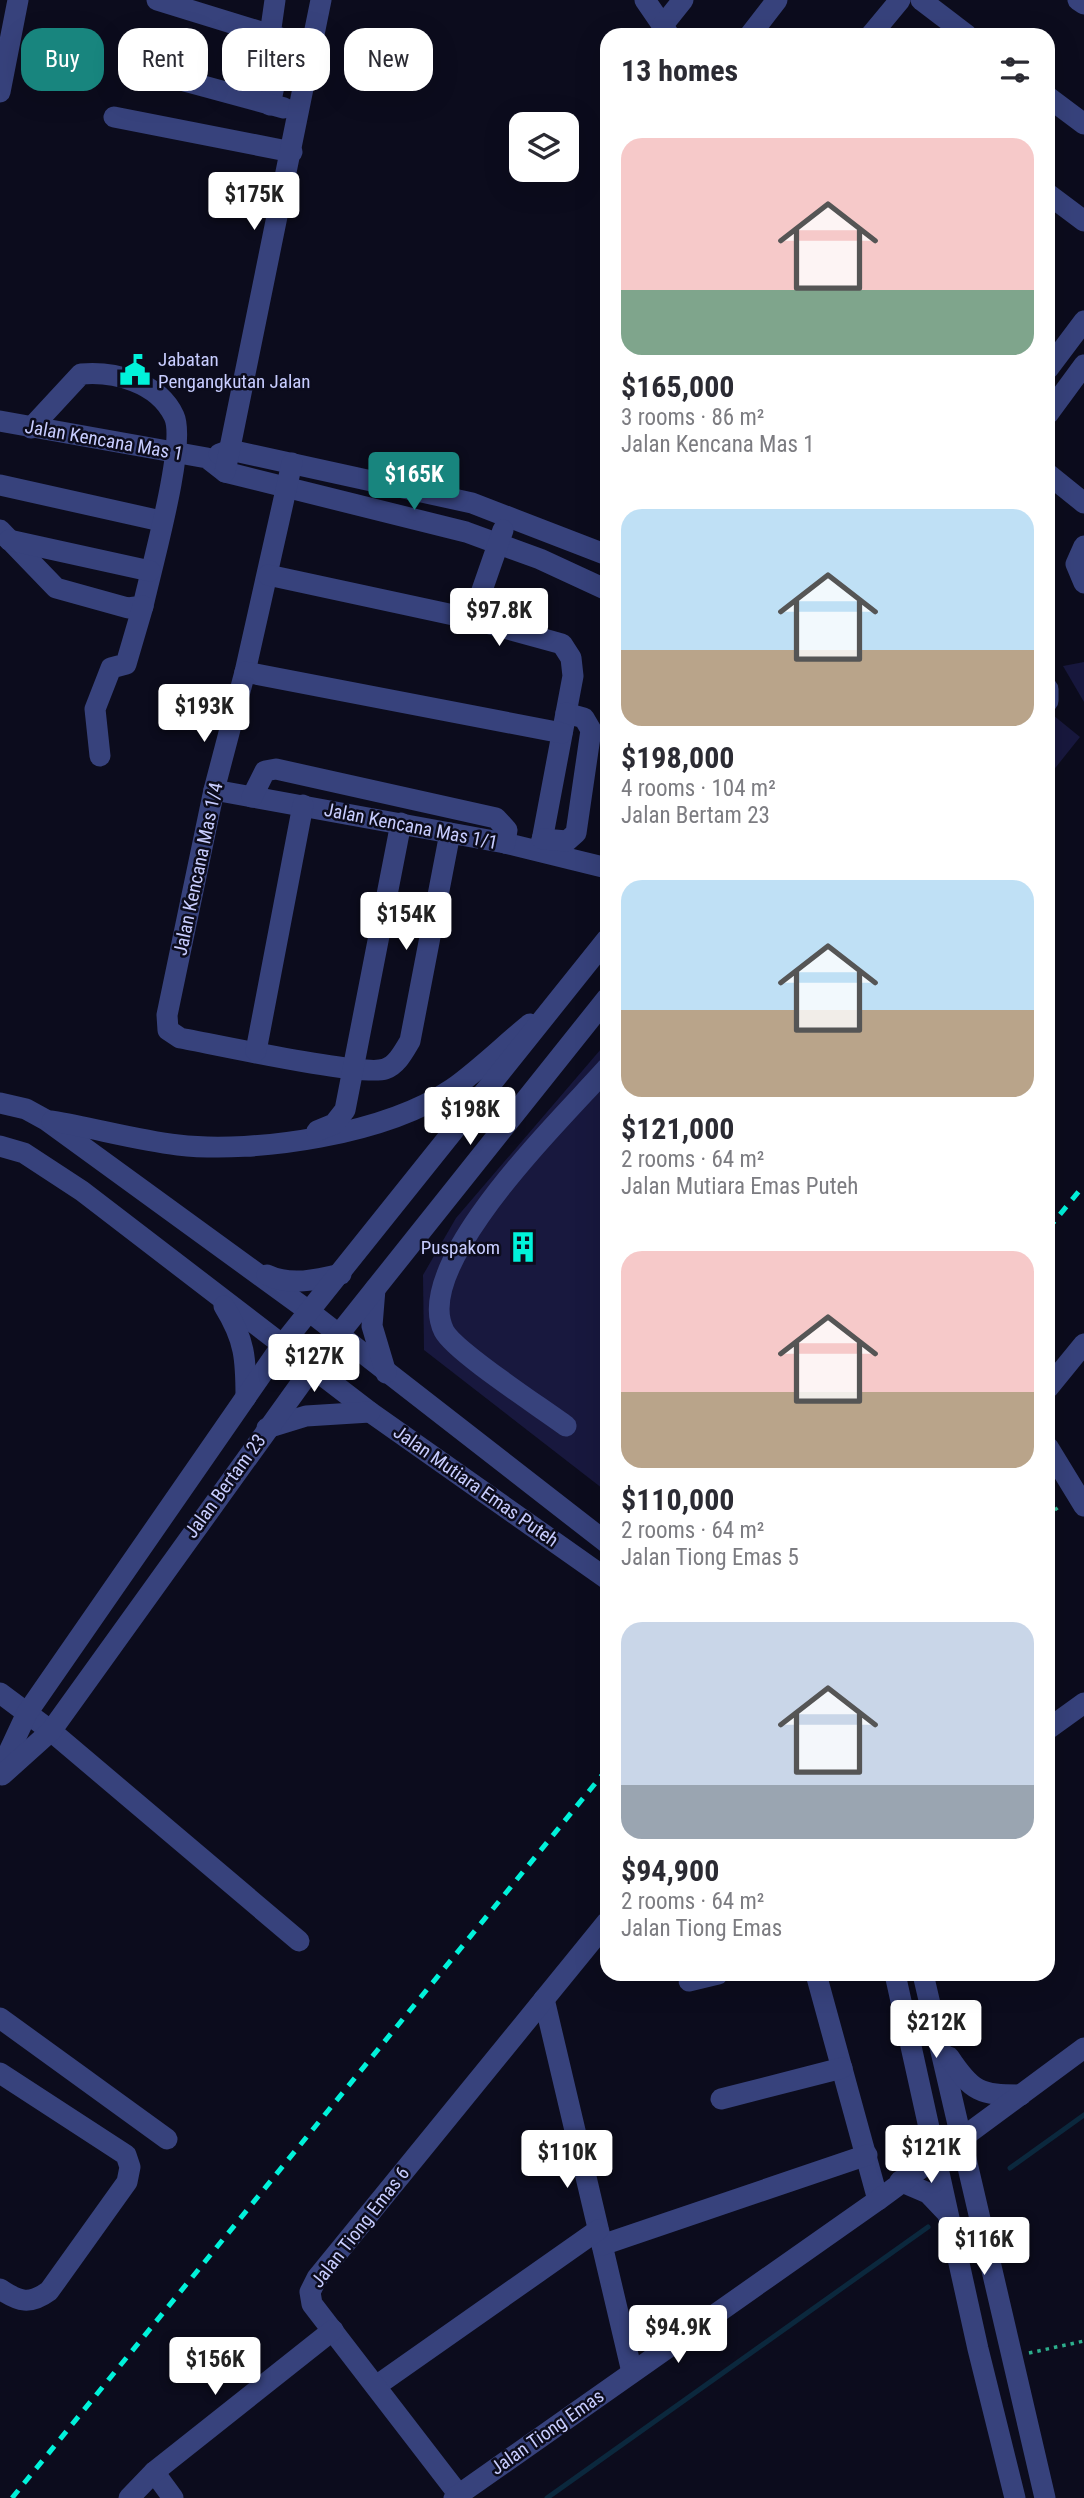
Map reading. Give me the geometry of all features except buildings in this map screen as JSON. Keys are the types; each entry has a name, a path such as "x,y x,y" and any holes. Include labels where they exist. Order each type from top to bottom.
{"street":[{"path":"0,92 18,0"},
{"path":"157,0 247,28"},
{"path":"271,28 275,0"},
{"path":"225,472 321,0"},
{"path":"646,0 665,28"},
{"path":"667,28 683,0"},
{"path":"756,28 778,0"},
{"path":"877,28 900,0"},
{"path":"921,0 958,28"},
{"path":"1079,0 1084,4"},
{"path":"208,88 299,112"},
{"path":"270,105 273,91"},
{"path":"1055,102 1084,124"},
{"path":"114,117 292,152"},
{"path":"1055,204 1084,222"},
{"path":"1055,360 1084,321"},
{"path":"1055,404 1084,365"},
{"path":"31,428 81,374 101,373 138,382 156,394 174,416 178,453 143,606 126,664 111,668 95,709 100,756"},
{"name":"Jalan Kencana Mas 1","path":"0,421 207,458 225,472 497,542 600,587"},
{"path":"230,450 472,503 600,552"},
{"name":"Jalan Kencana Mas 1","path":"207,458 230,450"},
{"name":"Jalan Kencana Mas 1/4","path":"256,1051 180,1038 168,1030 167,1015 214,790 245,672 292,463"},
{"path":"1055,480 1084,503"},
{"path":"0,485 161,521"},
{"path":"472,619 497,542 510,516"},
{"path":"4,535 150,571"},
{"path":"4,535 55,588 128,608 143,606"},
{"path":"1084,546 1076,564 1084,583"},
{"path":"245,672 564,723 584,718 592,730 578,821 571,840 541,845 564,723 573,676 571,658 562,644 472,619 268,575"},
{"path":"252,797 265,771 276,769 496,818 507,830 505,843"},
{"name":"Jalan Kencana Mas 1/1","path":"214,790 505,843 541,845 600,866"},
{"path":"303,805 256,1051 354,1069 384,1069 400,1058 410,1041 450,833"},
{"path":"293,1140 341,1118 345,1110 401,823"},
{"name":"Jalan Bertam 23","path":"0,1771 27,1713 282,1345 600,948"},
{"path":"46,1120 198,1147 293,1140 354,1131 411,1111 451,1089 565,994"},
{"name":"Jalan Bertam 23","path":"0,1776 51,1731 312,1368 600,1007"},
{"path":"566,1426 457,1346 442,1328 439,1301 448,1265 477,1217 600,1076"},
{"path":"0,1103 26,1109 46,1120 310,1312"},
{"path":"0,1146 24,1153 82,1191 282,1345"},
{"path":"243,1263 278,1280 315,1281 341,1274"},
{"path":"375,1289 372,1326 386,1373"},
{"path":"216,1296 237,1327 246,1353 246,1397"},
{"name":"Jalan Mutiara Emas Puteh","path":"310,1312 600,1538"},
{"path":"1055,1379 1084,1344"},
{"name":"Jalan Mutiara Emas Puteh","path":"282,1345 370,1412 600,1574"},
{"path":"267,1428 306,1416 370,1412"},
{"path":"1055,1458 1084,1506"},
{"path":"0,1693 51,1731 299,1941"},
{"path":"1055,1724 1084,1703"},
{"name":"Jalan Tiong Emas 6","path":"456,2496 312,2304 312,2285 600,1931"},
{"path":"818,1981 878,2200"},
{"path":"897,1981 978,2349 1016,2498"},
{"path":"925,1981 1045,2498"},
{"path":"544,1999 632,2372"},
{"path":"0,2018 167,2138"},
{"path":"940,2043 963,2077 975,2089 988,2095 1021,2095"},
{"name":"Jalan Tiong Emas","path":"456,2496 878,2200 900,2181 1084,2048"},
{"path":"721,2099 842,2067"},
{"path":"0,2073 126,2155 130,2167 127,2182 49,2291 35,2301 17,2301 0,2289"},
{"path":"376,2386 600,2238 867,2155"},
{"path":"900,2181 928,2193 949,2214"},
{"path":"129,2498 154,2472 333,2330"},
{"path":"154,2472 173,2498"}],"path":[{"path":"1013,2356 1084,2341"}],"waterway":[{"path":"1010,2168 1084,2115"},
{"path":"547,2498 928,2227"}],"railway":[{"path":"1055,1220 1084,1185"},
{"path":"12,2498 600,1778"}],"place":[{"name":"Jabatan Pengangkutan Jalan","path":"135,370"},
{"name":"Puspakom","path":"523,1247"}]}
